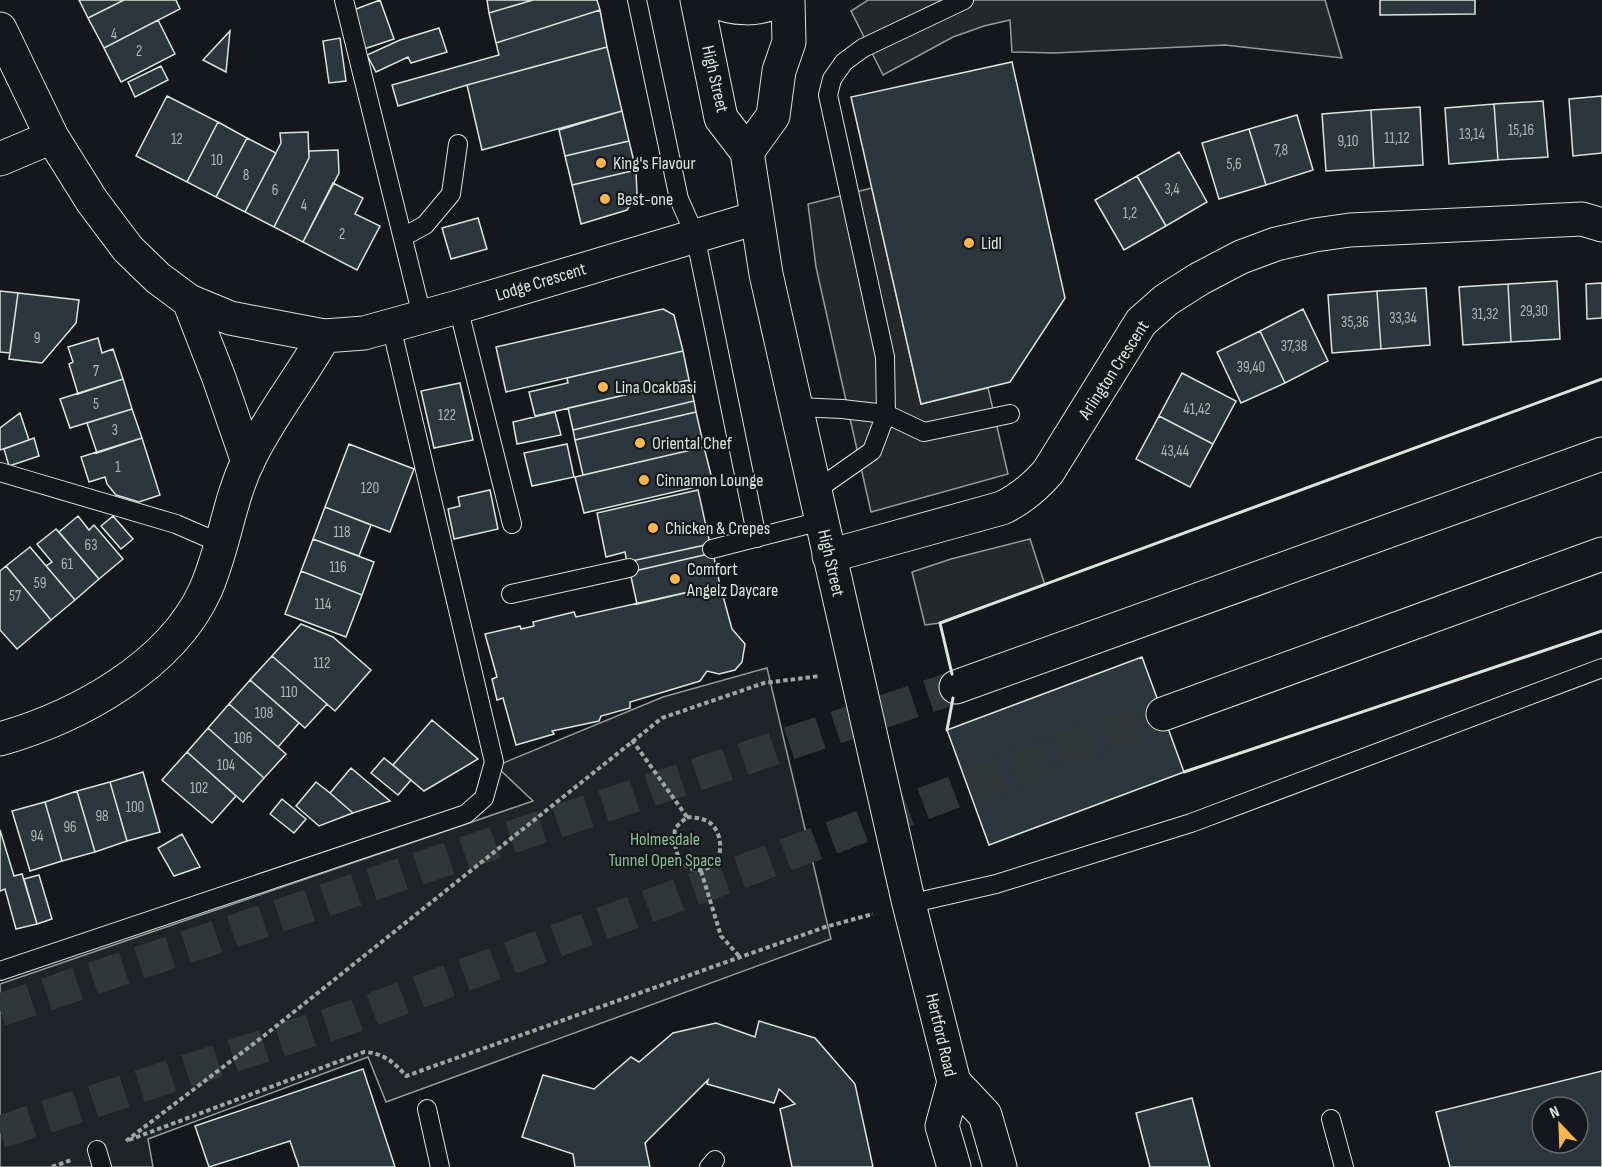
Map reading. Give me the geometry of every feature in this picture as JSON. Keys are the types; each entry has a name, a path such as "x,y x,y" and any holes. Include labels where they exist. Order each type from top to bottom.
{"main road":[{"name":"High Street","path":"697,0 722,118 747,152 766,274 909,904 927,972"},
{"path":"713,0 724,6 747,8 778,0"},
{"path":"747,152 773,116 779,71 789,42 788,0"},
{"name":"Lodge Crescent","path":"0,28 52,137 92,201 128,249 158,278 189,301 230,318 324,336 364,333 756,218"},
{"path":"0,159 52,137"},
{"name":"Arlington Crescent","path":"829,556 1002,508 1020,500 1034,489 1048,472 1141,322 1166,300 1241,257 1276,244 1350,230 1582,219 1602,225"},
{"path":"189,301 248,462"},
{"path":"0,739 52,721 113,690 151,662 184,625 204,592 222,544 233,500 248,462 271,419 307,367 324,336"},
{"path":"956,687 1602,454"},
{"path":"1163,714 1602,554"},
{"name":"Hertford Road","path":"927,972 954,1082 942,1126 954,1167"},
{"path":"954,1082 985,1115 1000,1167"}],"lane":[{"path":"344,0 422,316"},
{"path":"637,0 679,199 695,235 757,538"},
{"path":"712,549 757,538 818,506 872,451 886,414 885,357 828,95 832,79 844,62 863,48 964,0"},
{"path":"403,237 425,225 452,194 458,144"},
{"path":"458,307 512,524"},
{"path":"0,970 466,814 484,798 494,762 391,326"},
{"path":"796,407 886,414 924,432 1010,414"},
{"path":"0,472 176,524 222,544"},
{"path":"511,594 629,568"},
{"path":"909,904 996,884 1191,823 1602,668"},
{"path":"427,1109 440,1167"},
{"path":"1331,1119 1344,1167"}],"path":[{"path":"856,671 764,683 662,718 265,1035 124,1142 364,1052 378,1053 394,1063 406,1077 825,927 909,904"},
{"path":"632,740 687,817"},
{"path":"687,817 704,818 715,827 720,840 720,851 716,862 701,871 686,867 678,857 673,842 675,828 687,817"},
{"path":"701,871 721,936 740,957"},
{"path":"52,1167 99,1159"}],"green space":[{"name":"Holmesdale Tunnel Open Space","path":"767,668 831,939 386,1102 368,1057 148,1139 153,1167 0,1167 0,984 533,801 496,766 663,697"}],"shaded area":[{"path":"868,0 1325,0 1342,58 1225,45 1054,53 1012,52 1010,20 953,37 883,75 851,11"},
{"path":"872,188 921,404 988,388 1008,474 871,512 816,267 808,204"},
{"path":"1030,539 1045,585 940,623 925,625 912,572 951,559"}],"building":[{"path":"79,0 124,0 88,18"},
{"path":"124,0 176,0 180,9 104,48 88,18"},
{"path":"380,0 394,39 361,50 348,12"},
{"path":"487,0 533,0 489,13"},
{"path":"533,0 597,0 600,10 496,43 489,13"},
{"path":"1380,0 1475,0 1475,14 1380,15"},
{"path":"600,10 607,47 398,106 392,85 499,55 496,43"},
{"path":"158,20 175,54 121,82 104,48"},
{"path":"439,28 447,52 411,63 408,57 376,72 367,55 400,40"},
{"path":"230,31 226,72 203,60"},
{"path":"340,38 346,81 329,83 323,41"},
{"path":"607,47 622,111 482,150 467,85"},
{"name":"Lidl","path":"1012,62 1065,298 1010,382 921,404 851,97"},
{"path":"161,66 168,80 135,97 128,82"},
{"path":"167,96 218,122 187,182 136,156"},
{"path":"1602,96 1602,153 1573,156 1569,99"},
{"path":"1543,101 1548,157 1498,160 1494,104"},
{"path":"1494,104 1498,160 1449,164 1445,108"},
{"path":"1420,107 1423,165 1374,168 1371,110"},
{"path":"1371,110 1374,168 1326,171 1322,114"},
{"path":"622,111 629,141 565,156 559,130"},
{"path":"1297,115 1313,170 1266,185 1249,129"},
{"path":"218,122 247,138 216,197 187,182"},
{"path":"1249,129 1266,185 1219,199 1202,143"},
{"path":"308,132 309,158 274,227 245,212 281,143 280,133"},
{"path":"247,138 276,153 245,212 216,197"},
{"name":"King's Flavour","path":"629,141 636,170 572,185 565,156"},
{"path":"338,150 339,173 303,242 274,227 309,158 309,151"},
{"path":"1179,152 1207,202 1166,226 1137,176"},
{"name":"Best-one","path":"636,170 637,195 627,210 581,224 572,185"},
{"path":"1137,176 1166,226 1124,250 1095,200"},
{"path":"333,183 363,198 355,214 380,226 357,270 303,242"},
{"path":"478,218 487,249 451,259 442,228"},
{"path":"1557,281 1560,339 1511,342 1508,284"},
{"path":"1602,283 1602,318 1587,319 1586,284"},
{"path":"1508,284 1511,342 1463,345 1459,287"},
{"path":"1426,288 1430,345 1381,349 1377,291"},
{"path":"0,291 18,293 10,353 0,352"},
{"path":"1377,291 1381,349 1332,353 1328,295"},
{"path":"18,293 79,300 76,323 42,363 9,359"},
{"path":"663,309 674,315 683,351 506,392 496,347"},
{"path":"1303,309 1328,361 1285,383 1260,331"},
{"path":"1260,331 1285,383 1241,403 1217,352"},
{"path":"98,338 102,353 113,349 123,379 78,394 69,364 73,362 68,347"},
{"name":"Lina Ocakbasi","path":"683,351 689,380 535,416 529,392 568,383 567,378"},
{"path":"1182,373 1236,401 1213,444 1159,416"},
{"path":"123,379 132,409 70,428 60,399"},
{"path":"689,380 694,401 573,430 568,408"},
{"path":"460,383 473,440 434,448 421,391"},
{"path":"694,401 696,412 575,440 573,430"},
{"path":"132,409 142,438 97,453 87,423"},
{"path":"555,412 561,435 517,444 513,422"},
{"name":"Oriental Chef","path":"696,412 704,447 583,475 575,440"},
{"path":"20,413 29,440 0,450 0,428"},
{"path":"1159,416 1213,444 1190,487 1136,459"},
{"path":"34,438 39,456 9,466 4,449"},
{"path":"142,438 160,495 139,502 116,495 107,484 105,477 89,482 81,457"},
{"path":"349,444 414,469 390,532 325,507"},
{"path":"567,444 574,477 532,486 524,453"},
{"name":"Cinnamon Lounge","path":"704,447 713,483 584,513 575,477"},
{"path":"490,490 498,529 454,539 448,509 460,506 458,497"},
{"name":"Chicken & Crepes","path":"698,490 710,544 627,562 625,552 606,557 597,513"},
{"path":"325,507 371,525 359,556 313,539"},
{"path":"78,516 89,530 94,525 123,559 99,579 59,532"},
{"path":"113,516 133,539 121,549 101,526"},
{"path":"56,529 99,579 75,600 46,566 52,562 37,544"},
{"path":"313,539 374,562 362,595 301,571"},
{"path":"710,544 713,553 630,572 627,562"},
{"path":"30,547 75,600 51,620 6,566"},
{"name":"Comfort Angelz Daycare","path":"713,553 720,585 637,604 630,572"},
{"path":"6,566 51,620 17,649 0,630 0,571"},
{"path":"301,571 362,595 346,637 285,614"},
{"path":"720,585 732,629 745,644 742,662 735,670 719,674 707,671 700,681 630,702 630,708 601,716 599,721 552,731 554,734 516,745 503,698 497,700 492,679 497,677 485,634 520,626 521,629 534,626 533,622 574,612 576,617"},
{"path":"301,624 333,637 371,670 335,711 272,656"},
{"path":"272,656 327,704 305,728 250,680"},
{"path":"1142,657 1184,772 989,845 947,730"},
{"path":"250,680 299,723 278,747 229,704"},
{"path":"229,704 286,754 264,778 208,728"},
{"path":"432,720 478,759 424,791 393,765"},
{"path":"208,728 264,778 243,802 187,752"},
{"path":"187,752 236,796 212,823 162,780"},
{"path":"384,758 411,780 398,795 371,773"},
{"path":"351,768 390,801 353,813 330,793"},
{"path":"143,772 160,832 127,841 110,782"},
{"path":"110,782 127,841 95,852 77,791"},
{"path":"316,782 353,813 319,826 296,806"},
{"path":"77,791 95,852 62,861 45,802"},
{"path":"282,799 306,819 294,833 270,814"},
{"path":"45,802 62,861 30,871 12,811"},
{"path":"0,830 14,876 22,874 37,924 16,929 5,889 0,891"},
{"path":"182,834 200,867 174,876 158,848"},
{"path":"39,875 52,919 37,924 24,879"},
{"path":"759,1021 815,1038 855,1084 873,1167 792,1167 780,1109 795,1104 779,1089 774,1103 707,1084 708,1080 645,1143 650,1167 575,1167 573,1154 522,1137 543,1075 594,1089 631,1057 639,1062 673,1033 716,1023 755,1037"},
{"path":"363,1069 395,1167 299,1167 290,1141 209,1167 195,1126"},
{"path":"1602,1071 1602,1167 1450,1167 1436,1112"},
{"path":"1192,1098 1210,1167 1150,1167 1136,1113"}],"tunnel":[{"path":"0,1010 956,687"},
{"path":"0,1132 355,1016 1163,714"}],"wall":[{"path":"952,674 940,623 1602,379"},
{"path":"1184,772 1602,631"},
{"path":"947,730 953,698"}],"place":[{"name":"King's Flavour","path":"601,163"},
{"name":"Best-one","path":"605,199"},
{"name":"Lidl","path":"969,243"},
{"name":"Lina Ocakbasi","path":"603,387"},
{"name":"Oriental Chef","path":"640,443"},
{"name":"Cinnamon Lounge","path":"644,480"},
{"name":"Chicken & Crepes","path":"653,528"},
{"name":"Comfort Angelz Daycare","path":"675,579"}]}
